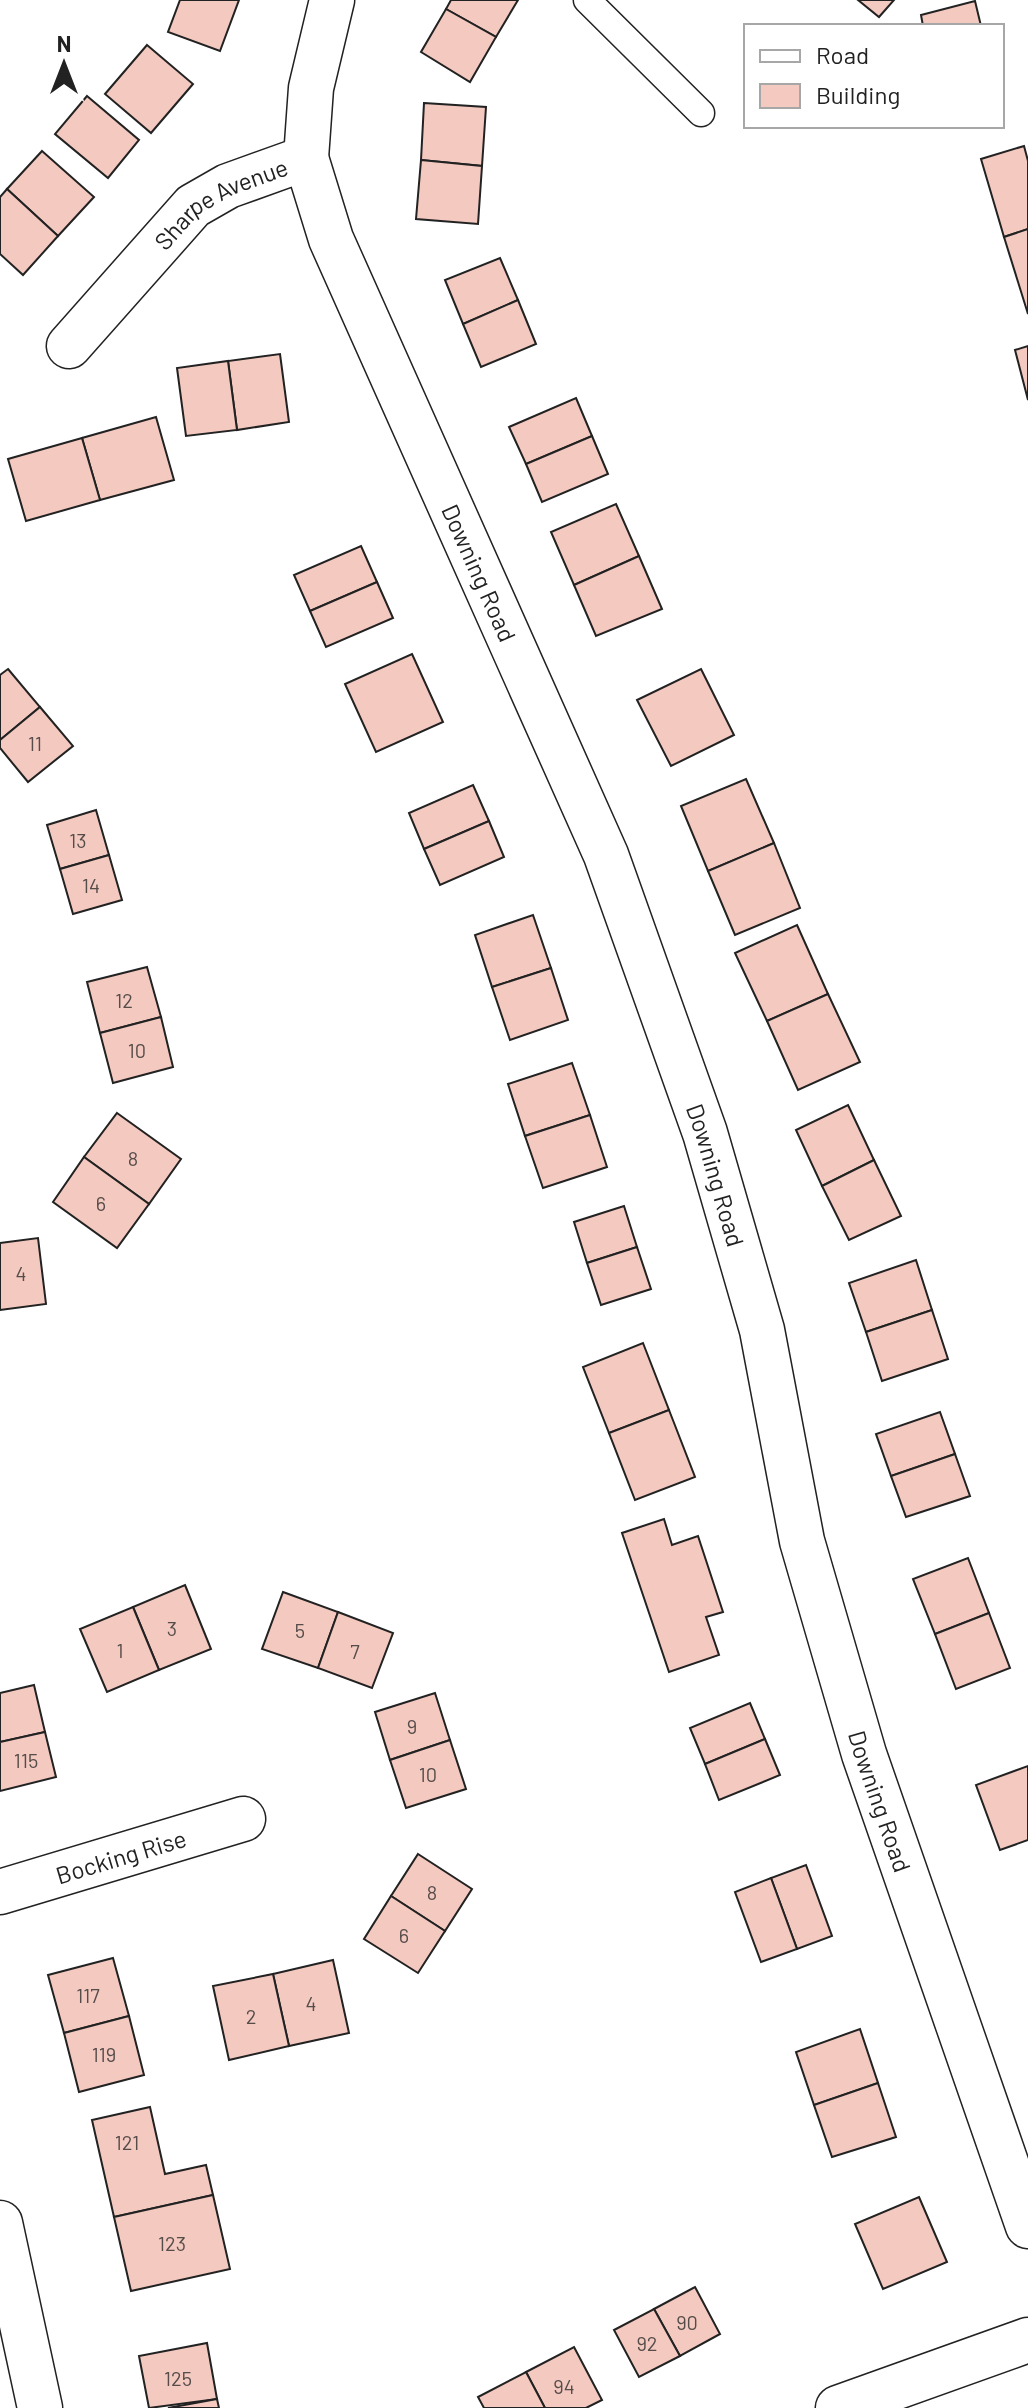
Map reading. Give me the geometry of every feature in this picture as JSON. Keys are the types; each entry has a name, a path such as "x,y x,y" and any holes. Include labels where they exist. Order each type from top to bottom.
{"street":[{"name":"Sharpe Avenue","path":"69,346 193,206 228,186 306,158 311,88 332,0"},
{"name":"Downing Road","path":"306,158 331,239 606,855 705,1133 762,1330 802,1541 864,1754 1028,2226"},
{"name":"Bocking Rise","path":"0,1892 243,1819"},
{"path":"0,2223 40,2408"},
{"path":"838,2408 1028,2340"}],"lane":[{"path":"587,0 701,113"}],"building":[{"path":"180,0 239,0 220,51 168,32"},
{"path":"451,0 518,0 496,37 446,9"},
{"path":"858,0 894,0 879,17"},
{"path":"975,1 981,24 923,24 921,15"},
{"path":"446,9 496,37 470,82 421,52"},
{"path":"147,45 193,84 151,133 105,94"},
{"path":"87,96 139,140 108,178 55,134"},
{"path":"424,103 486,107 482,166 421,160"},
{"path":"1024,146 1028,161 1028,229 1004,237 981,159"},
{"path":"42,151 94,197 58,236 7,189"},
{"path":"421,160 482,166 478,224 416,219"},
{"path":"7,189 58,236 23,275 0,254 0,197"},
{"path":"1028,229 1028,314 1004,237"},
{"path":"500,258 518,300 463,324 445,280"},
{"path":"518,300 536,344 481,367 463,324"},
{"path":"1028,346 1028,400 1015,350"},
{"path":"280,354 289,422 237,430 228,361"},
{"path":"228,361 237,430 186,436 177,368"},
{"path":"576,398 592,436 526,464 509,427"},
{"path":"156,417 174,480 100,500 82,438"},
{"path":"592,436 608,474 542,502 526,464"},
{"path":"82,438 100,500 26,521 8,459"},
{"path":"616,504 639,556 574,585 551,532"},
{"path":"361,546 377,582 310,611 294,575"},
{"path":"639,556 662,609 596,636 574,585"},
{"path":"377,582 393,618 326,647 310,611"},
{"path":"412,654 443,722 376,752 345,684"},
{"path":"8,669 40,707 0,740 0,675"},
{"path":"701,669 734,735 671,766 637,700"},
{"path":"40,707 73,746 28,782 0,748 0,740"},
{"path":"746,779 774,843 708,871 681,806"},
{"path":"473,785 489,821 424,849 409,813"},
{"path":"96,810 109,855 60,869 47,825"},
{"path":"489,821 504,857 440,885 424,849"},
{"path":"774,843 800,908 735,935 708,871"},
{"path":"109,855 122,900 73,914 60,869"},
{"path":"533,915 551,968 492,987 475,935"},
{"path":"797,925 828,994 767,1021 735,953"},
{"path":"147,967 161,1017 100,1033 87,982"},
{"path":"551,968 568,1020 510,1040 492,987"},
{"path":"828,994 860,1062 798,1090 767,1021"},
{"path":"161,1017 173,1067 113,1083 100,1033"},
{"path":"572,1063 590,1115 525,1136 508,1084"},
{"path":"848,1105 874,1160 822,1186 796,1130"},
{"path":"117,1113 181,1159 149,1204 84,1157"},
{"path":"590,1115 607,1167 543,1188 525,1136"},
{"path":"84,1157 149,1204 117,1248 53,1202"},
{"path":"874,1160 901,1216 849,1240 822,1186"},
{"path":"624,1206 637,1247 587,1263 574,1222"},
{"path":"38,1238 46,1304 0,1310 0,1243"},
{"path":"637,1247 651,1289 601,1305 587,1263"},
{"path":"916,1260 932,1310 866,1332 849,1283"},
{"path":"932,1310 948,1359 882,1381 866,1332"},
{"path":"643,1343 669,1410 609,1433 583,1367"},
{"path":"669,1410 695,1477 635,1500 609,1433"},
{"path":"940,1412 955,1454 891,1476 876,1434"},
{"path":"955,1454 970,1496 906,1517 891,1476"},
{"path":"664,1519 672,1545 698,1536 723,1612 706,1617 719,1655 669,1672 622,1533"},
{"path":"968,1558 989,1613 935,1634 913,1579"},
{"path":"185,1585 211,1649 159,1670 133,1607"},
{"path":"283,1592 338,1612 318,1668 262,1649"},
{"path":"133,1607 159,1670 107,1692 80,1629"},
{"path":"338,1612 393,1633 372,1688 318,1668"},
{"path":"989,1613 1010,1668 956,1689 935,1634"},
{"path":"34,1685 45,1732 0,1742 0,1693"},
{"path":"435,1693 450,1740 390,1760 375,1712"},
{"path":"750,1703 765,1739 705,1764 690,1728"},
{"path":"45,1732 56,1777 0,1791 0,1742"},
{"path":"765,1739 780,1775 719,1800 705,1764"},
{"path":"450,1740 466,1789 406,1808 390,1760"},
{"path":"1028,1766 1028,1840 1000,1850 976,1785"},
{"path":"418,1854 472,1889 445,1931 391,1896"},
{"path":"806,1865 832,1936 797,1949 771,1878"},
{"path":"771,1878 797,1949 761,1962 735,1892"},
{"path":"391,1896 445,1931 418,1973 364,1939"},
{"path":"113,1958 129,2016 64,2033 48,1975"},
{"path":"333,1960 349,2033 289,2046 273,1974"},
{"path":"273,1974 289,2046 229,2060 213,1986"},
{"path":"129,2016 144,2075 79,2092 64,2033"},
{"path":"860,2029 878,2083 814,2105 796,2052"},
{"path":"878,2083 896,2137 832,2157 814,2105"},
{"path":"150,2107 165,2174 206,2165 213,2195 114,2217 92,2120"},
{"path":"213,2195 230,2269 131,2291 114,2217"},
{"path":"919,2197 947,2262 883,2289 855,2224"},
{"path":"695,2287 720,2334 680,2356 654,2309"},
{"path":"654,2309 680,2356 639,2377 614,2330"},
{"path":"207,2343 217,2399 149,2408 139,2356"},
{"path":"574,2347 602,2400 586,2408 545,2408 526,2372"},
{"path":"526,2372 545,2408 484,2408 478,2397"},
{"path":"217,2399 219,2408 168,2408"}]}
